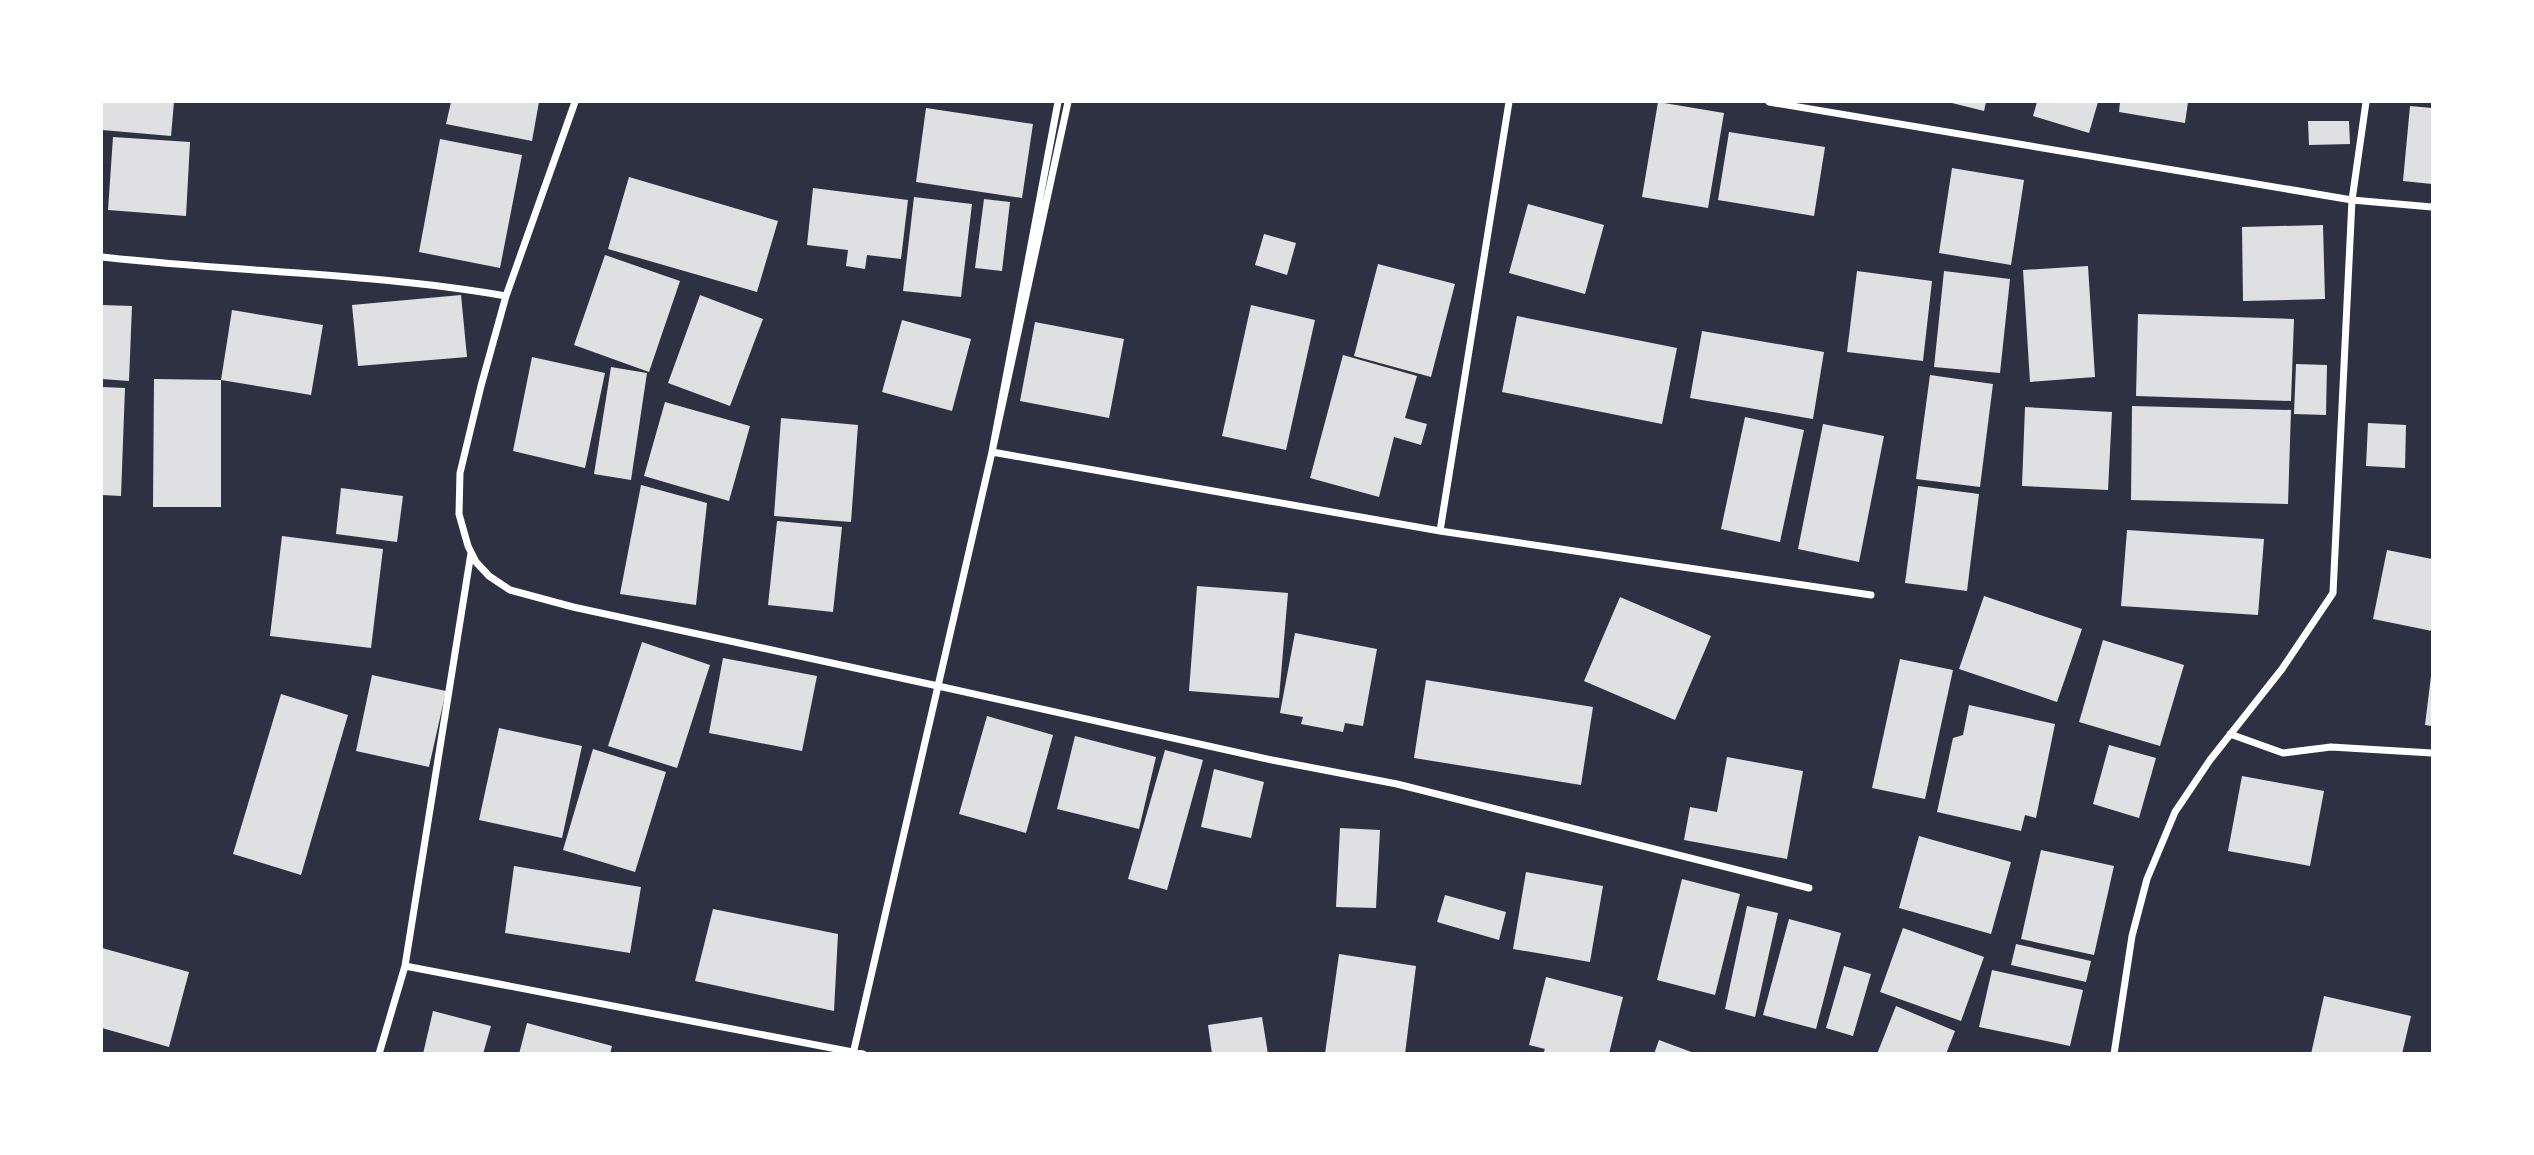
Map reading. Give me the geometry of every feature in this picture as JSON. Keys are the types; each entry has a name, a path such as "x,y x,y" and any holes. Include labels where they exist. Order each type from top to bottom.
{"street":[{"path":"575,102 506,296 460,473 459,514 471,553 475,562 489,576 510,590 573,607 1272,760 1397,784 1810,888"},
{"path":"992,452 1058,102"},
{"path":"853,1052 992,452 1068,102"},
{"path":"1440,531 1508,102"},
{"path":"1769,102 2351,200 2432,208"},
{"path":"2114,1054 2132,936 2147,879 2175,812 2230,734 2282,669 2333,593 2351,200 2366,102"},
{"path":"102,257 194,267 330,276 506,296"},
{"path":"992,452 1440,531 1871,595"},
{"path":"379,1054 405,966 471,553"},
{"path":"2230,734 2283,753 2331,747 2432,753"},
{"path":"405,966 863,1054"}],"building":[{"path":"102,102 174,102 171,136 102,130"},
{"path":"451,102 539,102 532,141 446,124"},
{"path":"1658,102 1724,113 1708,208 1642,197"},
{"path":"1948,102 1986,102 1984,111"},
{"path":"2037,102 2098,102 2089,133 2033,116"},
{"path":"2120,102 2188,102 2185,123 2119,112"},
{"path":"2410,106 2432,108 2432,184 2403,181"},
{"path":"926,108 1033,124 1022,198 916,182"},
{"path":"2308,121 2349,121 2350,144 2309,145"},
{"path":"1729,132 1825,147 1814,216 1718,200"},
{"path":"113,137 190,142 186,216 108,210"},
{"path":"440,139 522,155 500,268 419,252"},
{"path":"1952,168 2024,180 2011,265 1939,253"},
{"path":"629,177 778,221 757,292 608,249"},
{"path":"813,188 908,200 901,259 867,255 865,269 846,266 848,250 807,245"},
{"path":"914,197 972,204 961,297 903,291"},
{"path":"984,199 1010,202 1002,271 975,268"},
{"path":"1528,204 1604,225 1585,294 1509,273"},
{"path":"2323,225 2325,299 2243,301 2242,227"},
{"path":"1264,234 1296,243 1287,275 1255,265"},
{"path":"605,255 680,281 649,372 574,345"},
{"path":"1378,264 1455,284 1431,377 1354,356"},
{"path":"2088,266 2095,377 2030,382 2023,270"},
{"path":"1857,271 1932,281 1923,361 1847,352"},
{"path":"1944,271 2010,279 2000,373 1934,367"},
{"path":"461,295 467,357 358,366 352,305"},
{"path":"700,295 763,319 730,406 668,383"},
{"path":"102,305 132,306 129,381 102,379"},
{"path":"1251,305 1315,320 1286,450 1222,436"},
{"path":"232,310 323,325 311,395 221,380"},
{"path":"2138,314 2294,319 2291,401 2136,396"},
{"path":"1517,316 1677,348 1662,424 1502,392"},
{"path":"902,320 971,339 952,411 882,392"},
{"path":"1035,322 1124,339 1109,418 1020,401"},
{"path":"1702,331 1824,352 1813,419 1690,398"},
{"path":"1343,355 1417,376 1405,418 1427,424 1421,445 1394,437 1379,497 1310,478"},
{"path":"532,357 605,373 585,468 513,451"},
{"path":"2296,364 2327,365 2326,415 2294,414"},
{"path":"611,367 647,373 631,480 594,474"},
{"path":"1930,375 1993,384 1980,487 1916,479"},
{"path":"154,379 221,380 221,507 153,507"},
{"path":"102,387 125,388 121,496 102,495"},
{"path":"665,402 750,426 729,501 644,476"},
{"path":"2132,406 2291,410 2288,504 2131,500"},
{"path":"2025,407 2112,412 2108,490 2022,486"},
{"path":"1745,417 1804,430 1780,542 1721,529"},
{"path":"781,418 858,425 851,522 774,516"},
{"path":"2368,423 2406,425 2405,468 2366,466"},
{"path":"1823,424 1884,436 1859,562 1798,549"},
{"path":"641,485 707,503 696,605 620,594"},
{"path":"1918,486 1979,494 1967,591 1905,583"},
{"path":"341,488 403,496 397,542 336,534"},
{"path":"777,521 842,527 833,612 768,605"},
{"path":"2127,530 2264,539 2258,615 2121,606"},
{"path":"282,536 383,549 371,648 270,636"},
{"path":"2387,550 2432,559 2432,631 2373,619"},
{"path":"1197,586 1288,593 1279,698 1189,691"},
{"path":"1984,596 2082,629 2057,702 1959,669"},
{"path":"1620,597 1711,636 1675,720 1584,681"},
{"path":"1295,633 1377,649 1363,726 1345,723 1343,732 1301,724 1303,717 1280,713"},
{"path":"2103,640 2184,665 2160,746 2079,722"},
{"path":"642,642 710,665 677,768 608,746"},
{"path":"723,658 817,676 802,751 709,733"},
{"path":"1900,659 1953,670 1925,799 1872,788"},
{"path":"372,675 446,691 429,767 356,751"},
{"path":"2432,676 2432,726 2425,725"},
{"path":"1426,680 1593,707 1581,785 1414,758"},
{"path":"281,694 348,715 301,875 233,854"},
{"path":"1969,705 2055,724 2036,818 2025,815 2021,831 1937,812 1953,738 1963,735"},
{"path":"987,716 1053,735 1026,833 959,814"},
{"path":"499,728 582,746 562,838 479,820"},
{"path":"1075,736 1156,757 1139,829 1057,809"},
{"path":"2109,745 2156,758 2139,818 2093,804"},
{"path":"593,749 666,772 635,872 563,850"},
{"path":"1165,750 1203,760 1167,890 1128,879"},
{"path":"1727,757 1803,771 1787,859 1684,840 1690,807 1717,812"},
{"path":"1214,769 1264,782 1251,838 1201,827"},
{"path":"2242,776 2324,791 2310,866 2228,851"},
{"path":"1340,828 1380,830 1376,908 1336,907"},
{"path":"1919,836 2011,862 1991,934 1899,908"},
{"path":"2041,850 2114,866 2094,955 2021,939"},
{"path":"514,866 641,887 630,953 505,933"},
{"path":"1526,872 1603,886 1590,962 1513,949"},
{"path":"1682,879 1740,894 1715,995 1657,980"},
{"path":"1445,895 1506,912 1499,940 1437,922"},
{"path":"1747,906 1778,913 1755,1017 1725,1009"},
{"path":"713,909 838,934 834,1011 695,981"},
{"path":"1789,919 1841,933 1816,1029 1763,1015"},
{"path":"1903,928 1984,957 1961,1021 1880,992"},
{"path":"2016,944 2091,961 2086,982 2011,965"},
{"path":"102,948 189,972 169,1047 102,1028"},
{"path":"1339,954 1416,966 1405,1054 1325,1054"},
{"path":"1844,966 1871,974 1853,1036 1826,1028"},
{"path":"1992,970 2083,990 2070,1046 1979,1027"},
{"path":"1546,977 1623,997 1609,1054 1543,1054 1545,1049 1529,1045"},
{"path":"2324,996 2411,1016 2402,1054 2311,1054"},
{"path":"1896,1006 1955,1031 1946,1054 1877,1054"},
{"path":"433,1011 491,1026 483,1054 423,1054"},
{"path":"1262,1017 1268,1054 1212,1054 1208,1025"},
{"path":"527,1023 612,1046 610,1054 519,1054"},
{"path":"1659,1040 1694,1053 1694,1054 1654,1054"}]}
